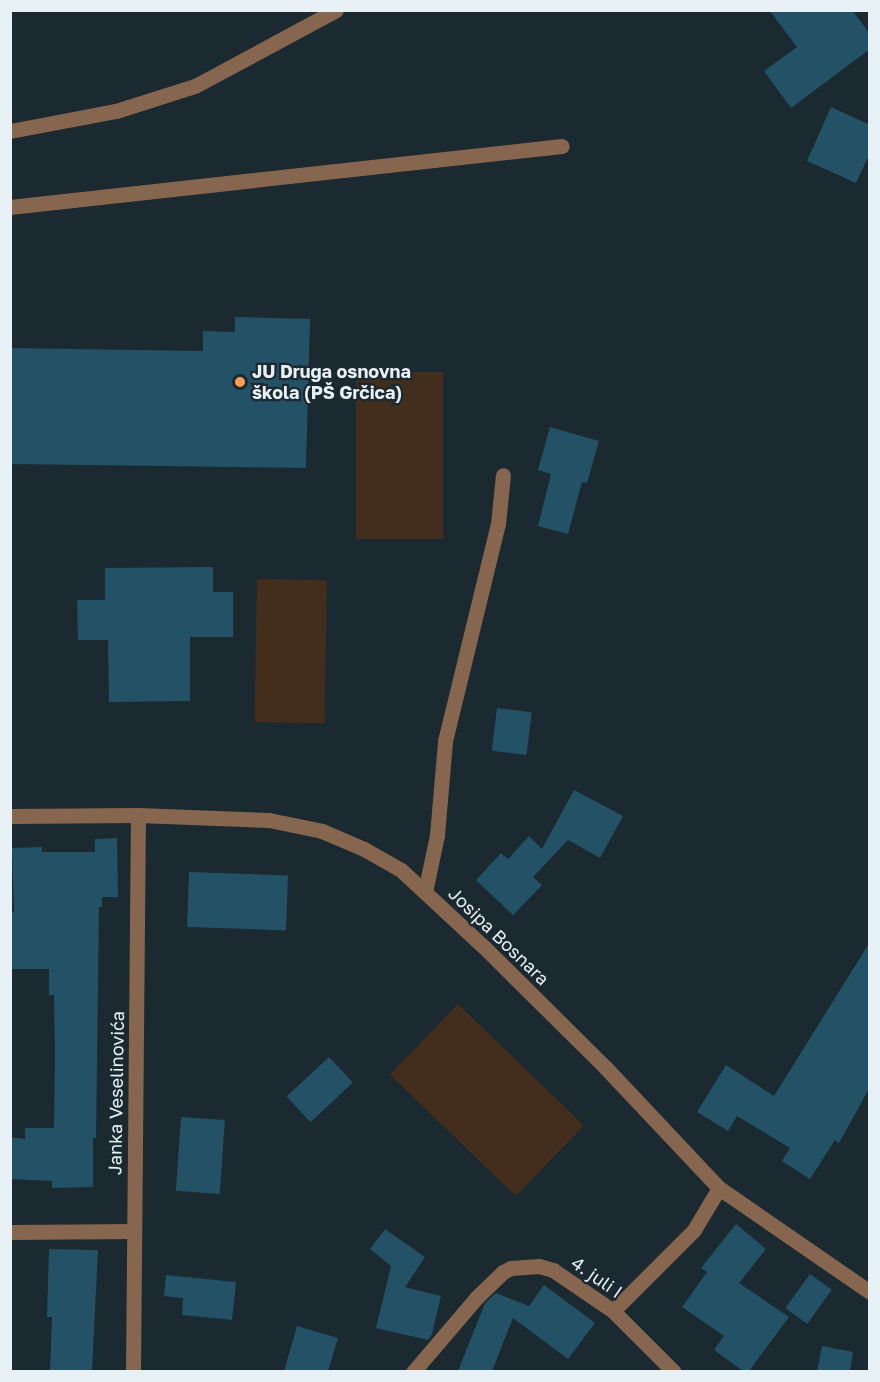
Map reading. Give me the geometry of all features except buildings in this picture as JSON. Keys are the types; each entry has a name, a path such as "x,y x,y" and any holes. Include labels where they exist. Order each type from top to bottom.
{"street":[{"path":"10,131 116,111 195,86 336,10"},
{"path":"10,207 562,146"},
{"path":"425,892 437,835 445,741 498,524 502,475"},
{"name":"Josipa Bosnara","path":"10,816 138,815 269,820 322,831 364,849 401,870 425,892 605,1067 719,1188 870,1292"},
{"name":"Janka Veselinovića","path":"133,1371 138,815"},
{"path":"613,1311 694,1230 719,1188"},
{"path":"10,1232 134,1231"},
{"name":"4. juli I","path":"413,1371 477,1297 511,1268 539,1266 553,1270 613,1311 674,1371"}],"shaded area":[{"path":"356,372 443,372 443,539 356,539"},
{"path":"257,579 327,580 324,723 255,722"},
{"path":"458,1004 584,1126 516,1196 390,1074"}],"place":[{"name":"JU Druga osnovna škola (PŠ Grčica)","path":"240,382"}]}
